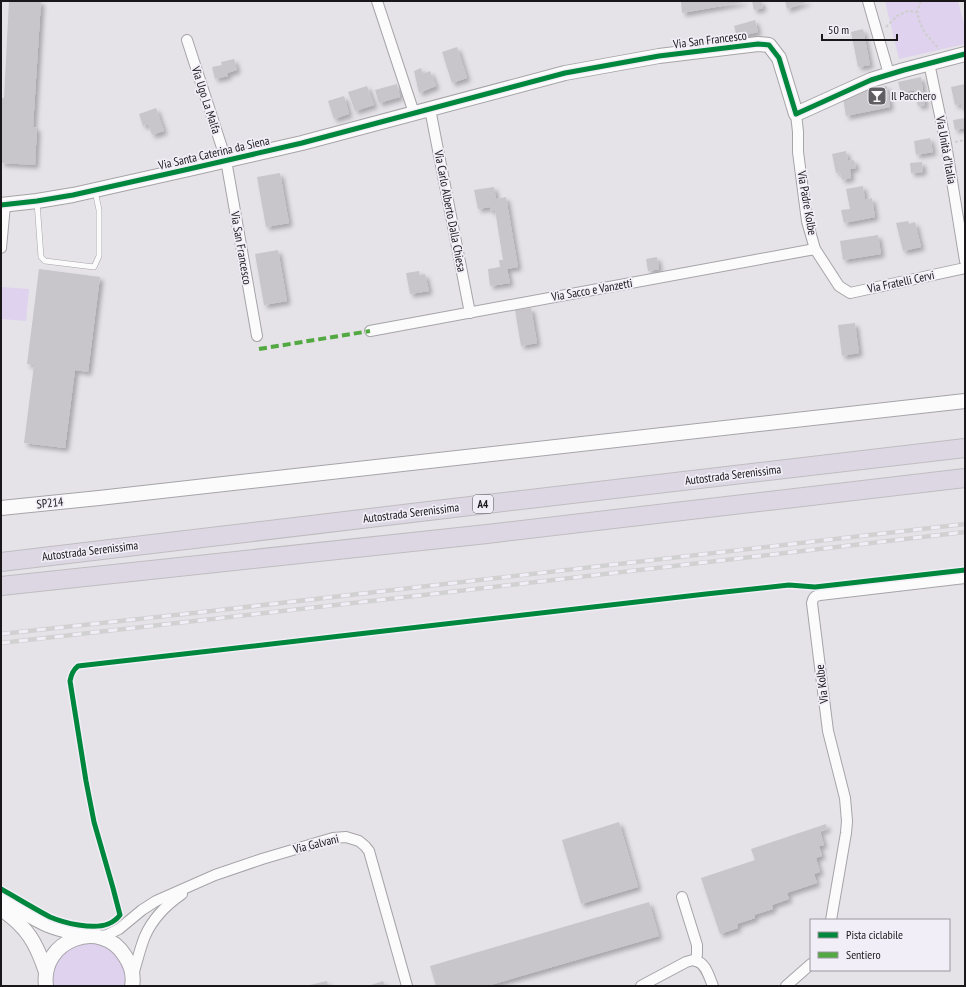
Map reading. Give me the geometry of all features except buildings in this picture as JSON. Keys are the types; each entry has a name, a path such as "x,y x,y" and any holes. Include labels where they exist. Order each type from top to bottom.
{"highway":[{"name":"Autostrada Serenissima","path":"1,562 965,448"},
{"name":"Autostrada Serenissima","path":"1,586 487,534 965,478"}],"street":[{"path":"377,1 414,113"},
{"path":"868,1 889,74"},
{"name":"Via Ugo La Malfa","path":"187,40 226,160"},
{"name":"Via San Francesco","path":"430,109 565,73 659,56 758,44 769,45 779,58 796,114"},
{"path":"796,114 872,80 889,74 965,54"},
{"name":"Via Unità d'Italia","path":"929,63 946,144 965,261"},
{"name":"Via Santa Caterina da Siena","path":"3,205 37,201 94,190 302,143 430,109"},
{"name":"Via Carlo Alberto Dalla Chiesa","path":"430,109 470,313"},
{"name":"Via Padre Kolbe","path":"796,114 798,152 807,221 815,249 839,286"},
{"name":"Via San Francesco","path":"226,160 257,336"},
{"path":"1,248 3,205"},
{"name":"Via Sacco e Vanzetti","path":"370,332 815,249"},
{"name":"Via Fratelli Cervi","path":"839,286 850,294 965,268"},
{"name":"SP214","path":"1,508 965,401"},
{"name":"Via Kolbe","path":"831,919 846,833 846,807 828,731 812,603 813,598 820,595 965,578"},
{"name":"Via Galvani","path":"93,936 107,935 119,929 142,910 156,901 215,875 262,859 333,838 346,837 359,841 369,851 407,986"},
{"name":"Via Galvani","path":"133,982 145,937 150,925 162,910 195,884"},
{"path":"682,897 697,945 696,960"},
{"path":"1,899 49,926 93,936 111,942 122,951 129,963 133,982"},
{"path":"1,909 17,921 35,945 45,980"},
{"path":"45,980 51,958 60,947 73,939 93,936"},
{"path":"641,986 686,962 693,960 696,960 703,965 713,986"},
{"path":"786,986 810,965"}],"lane":[{"path":"37,201 41,257 45,261 94,267 100,256 98,210 94,190"}],"path":[{"path":"921,1 917,12 925,33 948,58"},
{"path":"878,35 897,16 908,11 917,12"}],"shaded area":[{"path":"885,1 958,1 965,28 965,44 899,59"},
{"path":"1,287 29,289 26,321 1,319"},
{"path":"89,942 102,944 114,950 122,960 126,973 126,986 53,986 52,980 54,968 64,953 76,945"}],"railway":[{"path":"1,634 965,524"},
{"path":"1,643 965,532"}],"marked path":[{"path":"259,349 370,331"}],"cycle path":[{"path":"1,205 73,195 189,169 302,143 565,73 659,56 758,44 769,45 779,58 796,114 871,80 965,54"},
{"path":"1,889 50,917 71,923 87,926 102,926 112,922 120,915 94,822 86,781 70,681 72,673 78,666 789,585 815,587 965,570"}],"place":[{"name":"Il Pacchero","path":"877,96"}]}
